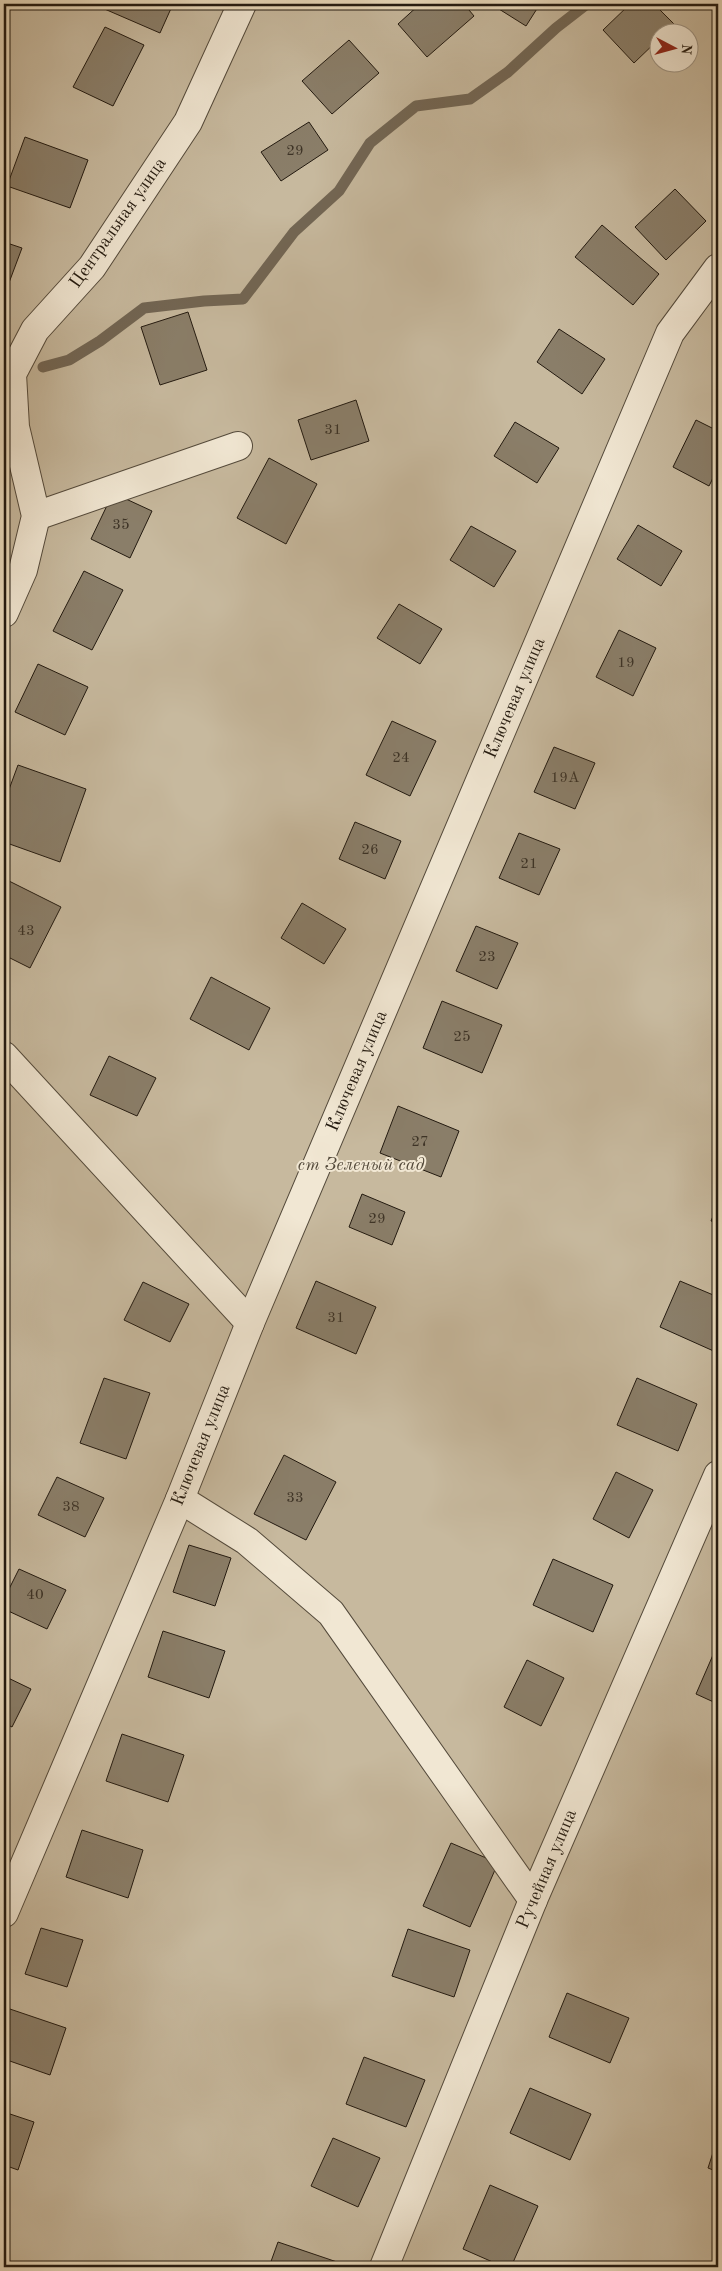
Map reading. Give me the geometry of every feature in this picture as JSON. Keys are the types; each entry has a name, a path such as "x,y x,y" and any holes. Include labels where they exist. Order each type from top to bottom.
{"street":[{"name":"Центральная улица","path":"4,613 23,570 36,516 15,427 12,374 35,330 92,267 188,122 242,4"},
{"name":"Ключевая улица","path":"4,1913 180,1499 250,1323 670,333 718,268"},
{"path":"36,516 238,446"},
{"path":"4,1056 250,1323"},
{"name":"Ручейная улица","path":"384,2267 533,1900 718,1475"},
{"path":"180,1499 247,1541 331,1613 533,1900"}],"green space":[{"name":"ст Зеленый сад","path":"4,4 718,4 718,2267 4,2267"}],"building":[{"path":"93,4 173,4 160,33"},
{"path":"420,4 464,4 474,16 427,57 398,24"},
{"path":"491,4 540,4 526,26"},
{"path":"630,4 654,4 672,22 650,22 650,48 634,63 603,30"},
{"path":"105,27 144,45 113,106 73,87"},
{"path":"349,40 379,73 332,114 302,81"},
{"path":"309,122 328,150 281,181 261,152"},
{"path":"25,137 88,160 70,208 7,186"},
{"path":"675,189 706,221 666,260 635,227"},
{"path":"602,225 659,274 633,305 575,257"},
{"path":"4,242 22,248 4,296"},
{"path":"188,312 207,370 160,385 141,327"},
{"path":"559,329 605,359 582,394 537,362"},
{"path":"356,400 369,441 311,460 298,420"},
{"path":"696,420 718,431 718,468 709,486 673,467"},
{"path":"515,422 559,448 537,483 494,456"},
{"path":"269,458 317,484 286,544 237,518"},
{"path":"113,493 152,511 130,558 91,539"},
{"path":"638,525 682,551 661,586 617,559"},
{"path":"471,526 516,551 494,587 450,560"},
{"path":"84,571 123,590 92,650 53,631"},
{"path":"399,604 442,629 420,664 377,638"},
{"path":"619,630 656,648 633,696 596,677"},
{"path":"38,664 88,687 65,735 15,712"},
{"path":"392,721 436,741 410,796 366,775"},
{"path":"554,747 595,763 575,809 534,792"},
{"path":"18,765 86,789 60,862 4,842 4,803"},
{"path":"355,822 401,841 385,879 339,859"},
{"path":"519,833 560,849 539,895 499,878"},
{"path":"5,879 61,907 30,968 4,955"},
{"path":"302,903 346,929 324,964 281,938"},
{"path":"476,926 518,943 497,989 456,971"},
{"path":"211,977 270,1008 249,1050 190,1019"},
{"path":"442,1001 502,1025 482,1073 423,1048"},
{"path":"109,1056 156,1078 137,1116 90,1095"},
{"path":"398,1106 459,1131 441,1177 380,1153"},
{"path":"362,1194 405,1212 392,1245 349,1227"},
{"path":"718,1204 718,1223 711,1221"},
{"path":"316,1281 376,1307 356,1354 296,1328"},
{"path":"680,1281 718,1297 718,1353 660,1327"},
{"path":"143,1282 189,1304 170,1342 124,1320"},
{"path":"104,1378 150,1393 126,1459 80,1443"},
{"path":"637,1378 697,1404 678,1451 617,1425"},
{"path":"284,1455 336,1482 306,1540 254,1514"},
{"path":"616,1472 653,1490 629,1538 593,1519"},
{"path":"57,1477 104,1498 85,1537 38,1515"},
{"path":"189,1545 231,1558 215,1606 173,1592"},
{"path":"553,1559 613,1585 593,1632 533,1605"},
{"path":"19,1569 66,1590 47,1629 4,1609 4,1599"},
{"path":"163,1631 225,1651 209,1698 148,1677"},
{"path":"716,1648 718,1648 718,1704 696,1694"},
{"path":"527,1660 564,1678 541,1726 504,1707"},
{"path":"4,1676 31,1689 12,1727 4,1723"},
{"path":"122,1734 184,1755 168,1802 106,1781"},
{"path":"82,1830 143,1850 128,1898 66,1877"},
{"path":"451,1843 498,1863 470,1927 423,1906"},
{"path":"41,1928 83,1940 67,1987 25,1974"},
{"path":"408,1929 470,1950 454,1997 392,1976"},
{"path":"567,1993 629,2018 610,2063 549,2037"},
{"path":"4,2007 66,2028 50,2075 4,2059"},
{"path":"364,2057 425,2080 406,2127 346,2104"},
{"path":"530,2088 591,2114 570,2160 510,2133"},
{"path":"4,2112 34,2122 18,2170 4,2165"},
{"path":"718,2137 718,2172 708,2168"},
{"path":"333,2138 380,2158 358,2207 311,2186"},
{"path":"490,2185 538,2206 511,2267 504,2267 463,2249"},
{"path":"278,2242 340,2263 338,2267 269,2267"}],"waterway":[{"path":"43,367 69,360 100,341 144,308 204,301 243,299 294,232 339,191 370,143 416,106 470,99 508,72 556,28 587,4"}]}
